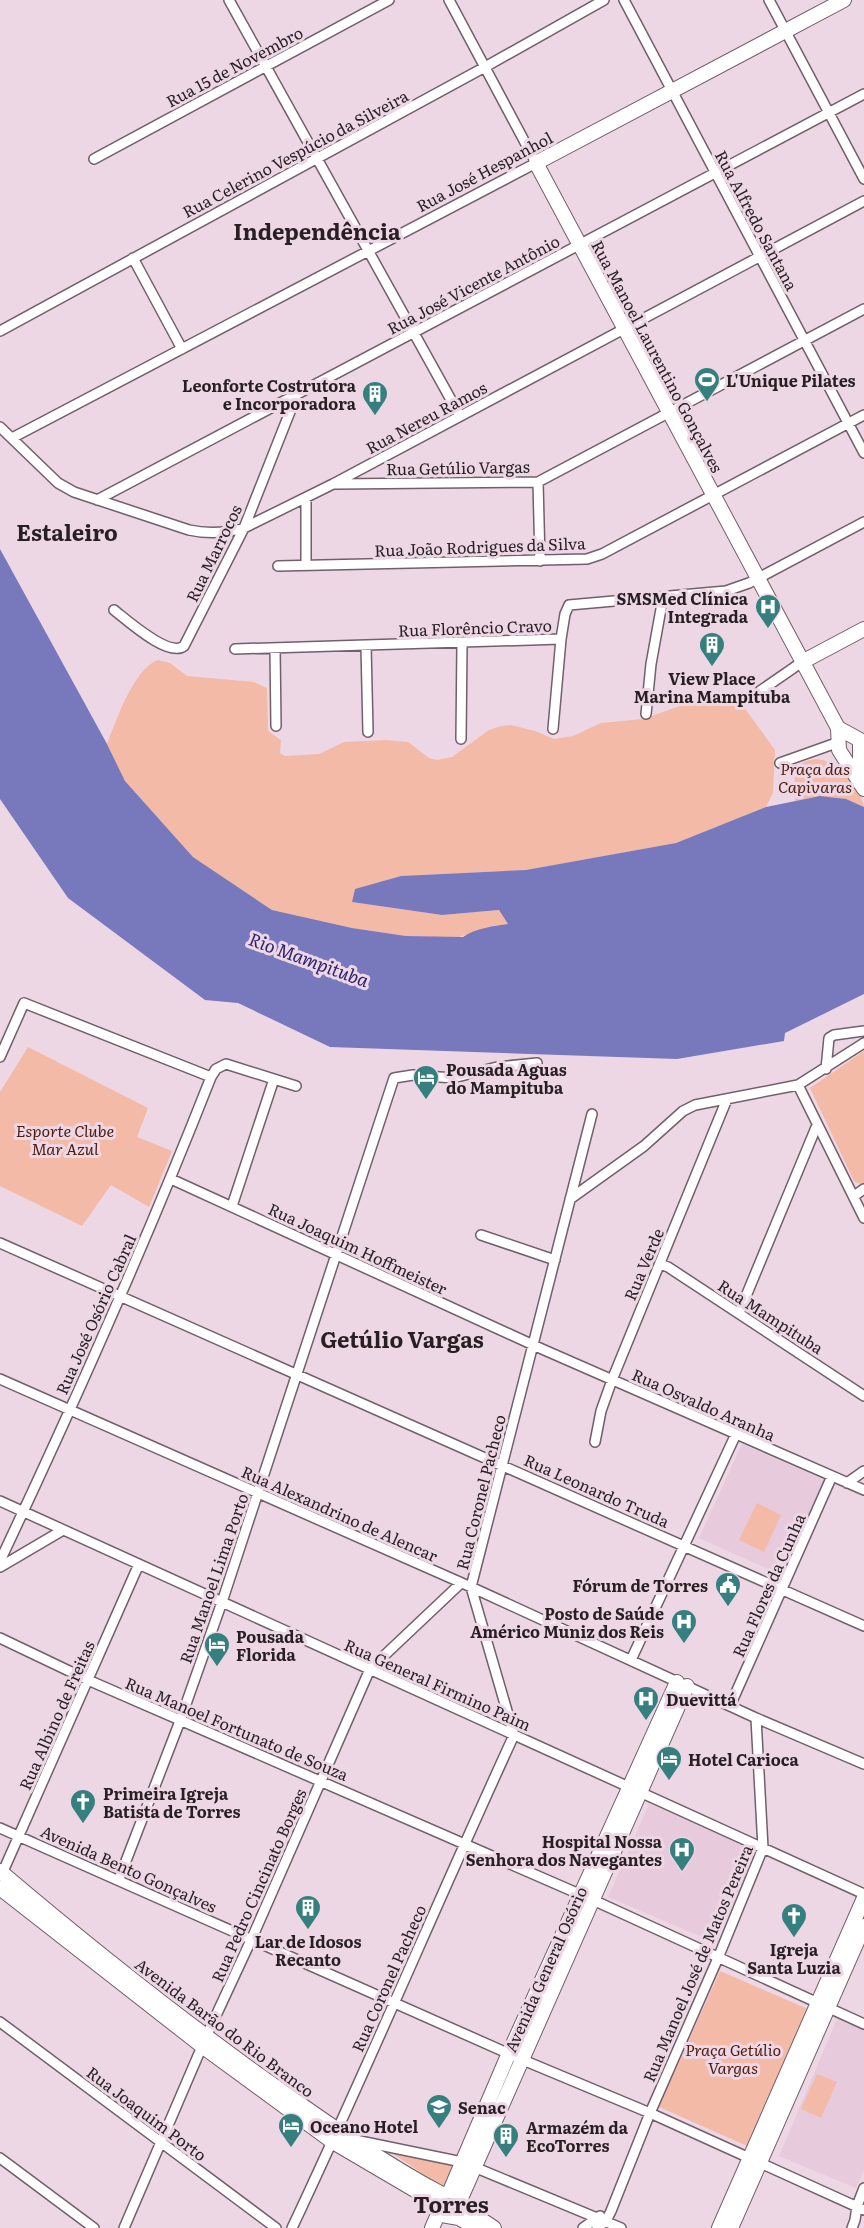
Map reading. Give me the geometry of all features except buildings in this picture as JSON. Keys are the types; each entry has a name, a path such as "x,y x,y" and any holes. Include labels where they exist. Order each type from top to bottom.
{"main road":[{"name":"Rua José Hespanhol","path":"536,163 844,0"},
{"name":"Rua Manoel Laurentino Gonçalves","path":"536,163 802,662 864,789"},
{"path":"802,662 864,629"},
{"path":"862,748 852,758 840,741 858,732 862,748 864,775"},
{"name":"Avenida General Osório","path":"468,2165 509,2053 587,1897 682,1684"},
{"name":"Avenida Barão do Rio Branco","path":"1,1874 204,2042"},
{"name":"Avenida Barão do Rio Branco","path":"0,1887 204,2042 335,2137 449,2207 467,2210 494,2228"},
{"path":"823,2006 864,1896"},
{"name":"Avenida General Osório","path":"432,2228 449,2207 468,2165 523,2060 587,1897"},
{"path":"731,2228 755,2160 790,2080 823,2006 864,1926"},
{"name":"Avenida Barão do Rio Branco","path":"335,2137 352,2139 476,2228"},
{"path":"719,2228 755,2160"}],"street":[{"path":"229,0 460,416"},
{"name":"Rua 15 de Novembro","path":"94,159 389,0"},
{"name":"Rua Manoel Laurentino Gonçalves","path":"449,0 536,163"},
{"name":"Rua Celerino Vespúcio da Silveira","path":"0,331 604,0"},
{"name":"Rua Alfredo Santana","path":"624,0 864,453"},
{"path":"769,0 864,179"},
{"name":"Rua José Vicente Antônio","path":"97,500 864,94"},
{"name":"Rua José Hespanhol","path":"12,438 536,163"},
{"name":"Rua Nereu Ramos","path":"0,427 58,483 74,492 200,532 228,532 244,528 333,484 864,201"},
{"path":"133,258 182,349"},
{"name":"Rua Getúlio Vargas","path":"333,484 538,482 864,309"},
{"name":"Rua Marrocos","path":"114,610 161,645 179,650 187,642 244,528 297,394"},
{"name":"Rua João Rodrigues da Silva","path":"278,566 579,560 595,557 864,415"},
{"path":"538,482 540,561"},
{"path":"306,498 306,565"},
{"name":"Rua Florêncio Cravo","path":"235,649 561,639 565,614 569,605 726,591 757,578 864,522"},
{"path":"646,714 651,664 663,598"},
{"path":"554,729 561,639"},
{"path":"461,739 462,643"},
{"path":"366,645 368,732"},
{"path":"275,648 276,726"},
{"path":"760,691 802,662"},
{"path":"780,763 840,741"},
{"path":"0,1057 24,1003 211,1077 216,1069 226,1065 296,1086"},
{"path":"826,1069 829,1038 834,1035 864,1031"},
{"path":"570,1198 644,1146 684,1111 695,1105 798,1085 864,1043"},
{"name":"Rua Manoel Lima Porto","path":"119,1879 180,1721 222,1602 394,1078 413,1075 453,1078 497,1066 537,1063"},
{"name":"Rua José Osório Cabral","path":"0,1561 171,1179 211,1077"},
{"path":"232,1206 274,1079"},
{"path":"798,1085 864,1218"},
{"name":"Rua Verde","path":"596,1442 601,1411 612,1380 726,1099"},
{"name":"Rua Coronel Pacheco","path":"292,2228 335,2137 393,2002 514,1735 471,1587 592,1114"},
{"path":"739,1312 817,1125"},
{"name":"Rua Joaquim Hoffmeister","path":"171,1179 533,1345"},
{"path":"854,1196 864,1189"},
{"path":"481,1234 555,1260"},
{"name":"Rua Leonardo Truda","path":"1,1245 502,1464 864,1626"},
{"name":"Rua Mampituba","path":"660,1264 739,1312 864,1396"},
{"name":"Rua Osvaldo Aranha","path":"533,1345 864,1490"},
{"name":"Rua Alexandrino de Alencar","path":"0,1379 471,1587 756,1718 864,1764"},
{"path":"631,1660 736,1434"},
{"path":"847,1483 864,1471"},
{"name":"Rua Flores da Cunha","path":"730,1706 784,1589 832,1476"},
{"name":"Rua General Firmino Paim","path":"0,1501 864,1896"},
{"path":"0,1567 63,1530"},
{"name":"Rua Albino de Freitas","path":"1,1874 139,1564"},
{"name":"Rua Pedro Cincinato Borges","path":"124,2228 370,1669 461,1583"},
{"name":"Rua Manoel Fortunato de Souza","path":"0,1638 180,1721 587,1897 864,2024"},
{"name":"Rua Manoel José de Matos Pereira","path":"602,2219 611,2211 650,2113 763,1848 756,1718"},
{"name":"Avenida Bento Gonçalves","path":"0,1828 523,2060 650,2113 862,2210"},
{"name":"Rua Joaquim Porto","path":"0,2022 276,2228"},
{"path":"352,2139 468,2165 621,2228"},
{"path":"0,2158 94,2228"},
{"path":"854,2224 862,2210 864,2188"},
{"path":"583,2228 602,2219"},
{"path":"597,2228 602,2219"}],"shaded area":[{"path":"742,1444 824,1480 781,1575 699,1538"},
{"name":"Hospital Nossa Senhora dos Navegantes","path":"649,1804 757,1850 716,1943 608,1897"},
{"path":"837,2019 864,2030 864,2170 856,2188 779,2156"}],"green space":[{"path":"158,660 170,663 187,676 254,682 267,688 268,731 281,740 280,753 285,756 319,754 344,742 386,740 408,742 429,758 437,760 452,757 489,730 501,726 511,725 554,739 573,736 601,723 643,719 680,706 709,700 738,699 775,750 773,793 766,807 676,843 527,870 401,876 355,890 352,902 442,915 499,910 509,925 496,925 456,938 406,936 352,928 272,910 193,857 125,781 107,744 134,684 149,665"},
{"name":"Praça das Capivaras","path":"817,759 834,765 848,776 858,790 864,807 830,797 795,801 795,779 798,768 802,763"},
{"name":"Esporte Clube Mar Azul","path":"28,1047 148,1108 137,1137 172,1151 149,1207 111,1185 82,1226 0,1186 0,1092"},
{"path":"864,1051 864,1183 862,1185 854,1181 810,1088"},
{"path":"757,1503 781,1515 764,1552 739,1540"},
{"name":"Praça Getúlio Vargas","path":"720,1971 808,2009 747,2146 659,2107"},
{"path":"817,2074 837,2082 821,2118 801,2109"},
{"path":"389,2151 455,2165 445,2186 441,2186"}],"water":[{"name":"Rio Mampituba","path":"0,549 125,781 193,857 272,910 352,928 406,936 463,937 479,929 508,924 499,910 442,915 352,902 355,889 401,876 526,870 676,843 766,807 820,796 846,799 864,807 864,994 785,1033 784,1041 677,1059 330,1047 238,1003 205,1000 68,898 0,799"}],"place":[{"name":"L'Unique Pilates","path":"707,403"},
{"name":"Leonforte Costrutora e Incorporadora","path":"375,417"},
{"name":"SMSMed Clínica Integrada","path":"768,630"},
{"name":"View Place Marina Mampituba","path":"712,668"},
{"name":"Pousada Aguas do Mampituba","path":"426,1101"},
{"name":"Fórum de Torres","path":"728,1608"},
{"name":"Posto de Saúde Américo Muniz dos Reis","path":"684,1645"},
{"name":"Pousada Florida","path":"217,1668"},
{"name":"Duevittá","path":"646,1722"},
{"name":"Hotel Carioca","path":"669,1782"},
{"name":"Primeira Igreja Batista de Torres","path":"83,1825"},
{"name":"Hospital Nossa Senhora dos Navegantes","path":"682,1873"},
{"name":"Lar de Idosos Recanto","path":"308,1931"},
{"name":"Igreja Santa Luzia","path":"794,1939"},
{"name":"Senac","path":"439,2130"},
{"name":"Oceano Hotel","path":"291,2149"},
{"name":"Armazém da EcoTorres","path":"506,2159"}],"district":[{"name":"Independência","path":"317,230"},
{"name":"Estaleiro","path":"67,531"},
{"name":"Getúlio Vargas","path":"402,1338"},
{"name":"Torres","path":"451,2203"}]}
